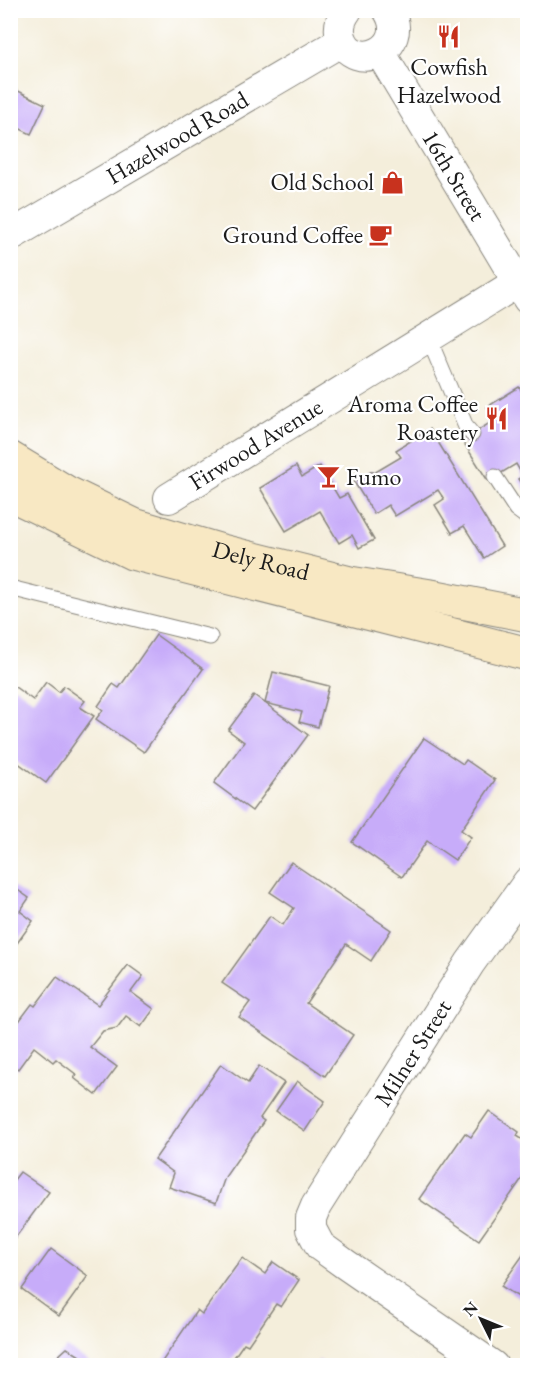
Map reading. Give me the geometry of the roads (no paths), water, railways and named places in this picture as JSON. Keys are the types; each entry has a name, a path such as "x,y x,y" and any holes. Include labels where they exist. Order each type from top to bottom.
{"main road":[{"name":"Dely Road","path":"10,458 66,492 134,525 222,551 350,584 431,596 528,615"},
{"name":"Dely Road","path":"10,494 132,553 528,654"}],"street":[{"path":"347,10 340,22 342,41 355,53 363,56 380,52 386,48 394,32 394,23 389,11"},
{"name":"Hazelwood Road","path":"10,236 342,41"},
{"name":"16th Street","path":"380,52 524,286"},
{"name":"Firwood Avenue","path":"169,498 328,397 524,286"},
{"name":"Milner Street","path":"493,1365 320,1246 311,1229 311,1218 316,1206 470,963 528,882"}],"lane":[{"path":"429,339 466,427 472,434"},
{"path":"495,477 516,509 528,518"},
{"path":"10,588 210,637"}],"place":[{"name":"Cowfish Hazelwood","path":"449,37"},
{"name":"Old School","path":"392,182"},
{"name":"Ground Coffee","path":"381,235"},
{"name":"Aroma Coffee Roastery","path":"496,418"},
{"name":"Fumo","path":"328,477"}]}
